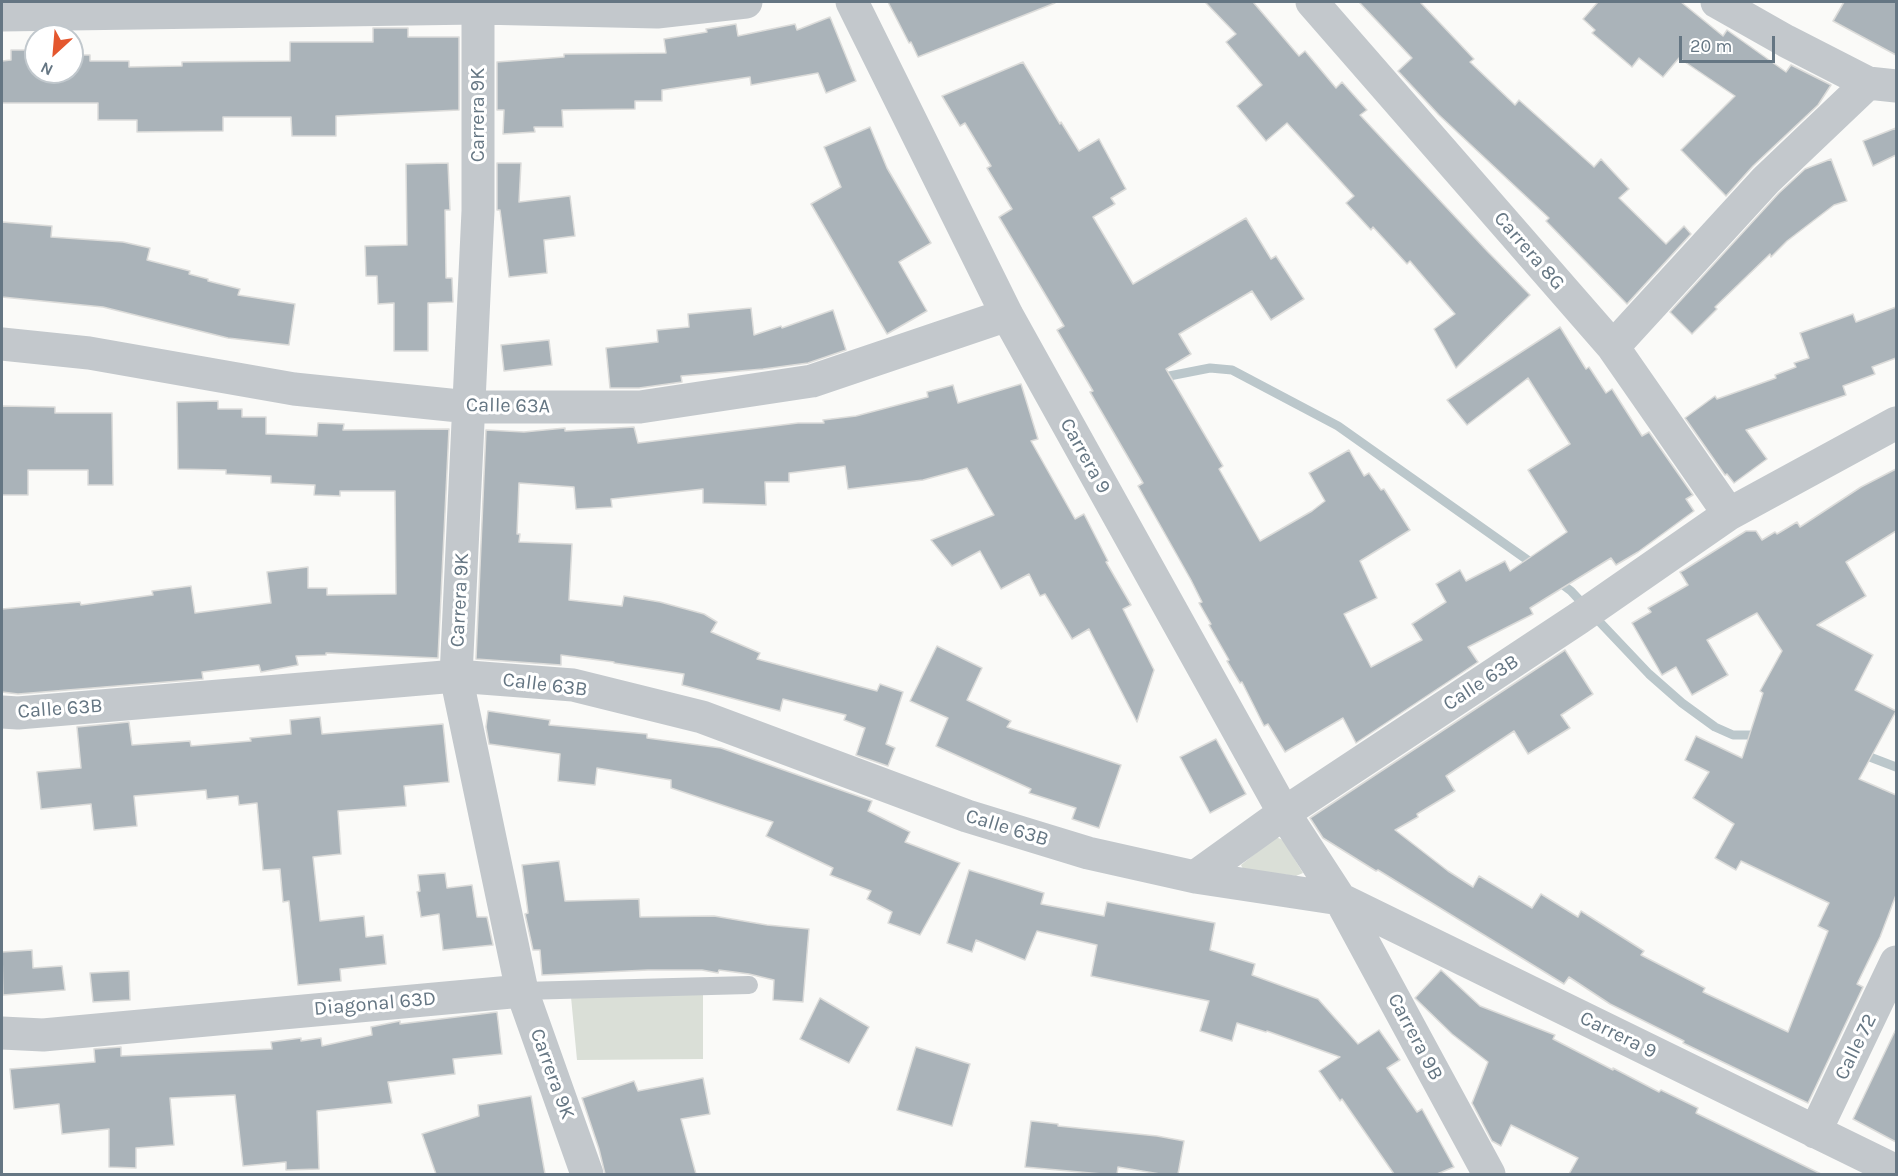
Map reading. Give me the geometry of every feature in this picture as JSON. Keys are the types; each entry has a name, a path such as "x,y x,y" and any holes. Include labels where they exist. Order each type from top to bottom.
{"street":[{"path":"2,15 478,8 657,12 746,2"},
{"name":"Carrera 9","path":"852,2 1007,315 1284,813 1340,899"},
{"name":"Carrera 8G","path":"1312,2 1613,347 1729,514"},
{"path":"1613,347 1766,180 1882,84 1786,41 1717,2"},
{"name":"Carrera 9K","path":"478,8 478,212 456,676 522,991 587,1174"},
{"name":"Calle 63A","path":"2,344 89,353 294,389 470,406 640,407 812,381 1007,315"},
{"name":"Calle 63B","path":"2,712 18,713 456,676 573,685 702,717 967,816 1089,853 1195,877 1284,813 1591,610 1729,514 1896,423"},
{"name":"Carrera 9","path":"1195,877 1340,899 1896,1171"},
{"name":"Carrera 9B","path":"1340,899 1489,1174"},
{"name":"Calle 72","path":"1815,1132 1896,962"},
{"name":"Diagonal 63D","path":"2,1033 43,1035 522,991"}],"lane":[{"name":"Diagonal 63D","path":"522,991 749,985"}],"shaded area":[{"path":"1276,837 1283,840 1303,873 1296,876 1243,869 1241,865"},
{"path":"703,993 703,1059 577,1060 571,997"}],"building":[{"path":"888,2 1054,2 1055,3 918,57"},
{"path":"1205,2 1253,2 1299,56 1305,51 1336,88 1342,82 1367,110 1360,115 1530,295 1456,368 1434,329 1455,314 1410,261 1407,264 1373,227 1371,230 1346,203 1354,196 1287,123 1266,141 1237,106 1262,85 1226,42 1236,34"},
{"path":"1359,2 1420,2 1474,59 1470,62 1515,105 1519,100 1594,167 1601,159 1629,189 1619,198 1666,244 1684,226 1691,234 1627,304 1546,221 1549,218 1439,115 1398,71 1412,58"},
{"path":"1598,2 1681,2 1723,36 1727,30 1786,72 1791,65 1831,85 1818,105 1753,166 1726,196 1681,150 1735,96 1679,58 1663,77 1639,58 1632,67 1592,33 1595,30 1583,19"},
{"path":"1844,2 1896,2 1896,55 1833,21"},
{"path":"830,17 856,81 826,93 818,73 751,85 750,77 662,90 662,101 635,101 635,109 562,110 563,127 534,127 535,132 503,134 504,110 497,110 497,62 564,57 564,54 666,53 664,39 707,32 706,29 736,24 738,36 795,24 797,30"},
{"path":"373,28 408,28 408,37 459,37 459,110 336,116 336,136 292,136 291,117 223,117 223,131 137,132 137,120 98,120 98,103 2,103 2,61 11,60 11,50 24,50 24,84 84,84 84,55 90,55 90,61 129,61 129,67 182,66 182,62 290,61 290,42 373,42"},
{"path":"1023,62 1079,151 1099,139 1126,189 1111,198 1115,204 1093,217 1133,284 1246,218 1271,259 1276,256 1304,299 1271,320 1252,291 1179,334 1191,354 1166,369 1223,466 1219,469 1260,541 1325,501 1309,473 1349,450 1364,476 1369,473 1381,490 1384,489 1410,530 1360,561 1377,598 1344,614 1371,667 1422,640 1412,624 1446,602 1436,584 1460,570 1466,581 1505,561 1510,571 1567,532 1528,470 1570,444 1528,378 1467,425 1447,400 1560,327 1586,369 1589,367 1606,393 1612,389 1642,436 1649,432 1693,495 1686,499 1694,511 1638,552 1616,565 1611,558 1530,608 1533,614 1468,647 1478,662 1356,743 1343,718 1285,752 1268,724 1264,726 1242,682 1240,683 1227,661 1229,660 1209,625 1211,624 1199,603 1202,602 1191,580 1138,486 1143,483 1057,330 1064,326 999,217 1012,209 987,168 991,166 965,123 960,126 942,96"},
{"path":"870,127 887,168 931,243 899,262 927,311 887,334 811,204 841,187 824,147"},
{"path":"1896,128 1896,155 1873,166 1863,141"},
{"path":"1831,159 1847,201 1834,205 1787,241 1771,257 1770,254 1715,307 1717,309 1692,334 1670,312 1779,193 1805,169"},
{"path":"448,163 450,210 445,210 446,278 452,278 453,302 428,303 428,351 394,351 394,303 378,304 377,276 366,276 365,246 407,245 406,164"},
{"path":"497,163 521,163 519,202 570,196 575,236 544,240 547,273 509,277 500,210 497,210"},
{"path":"2,222 52,226 51,237 123,242 150,248 147,260 190,271 189,274 208,279 208,281 240,289 238,295 295,304 289,345 228,338 103,307 2,297"},
{"path":"1896,307 1896,358 1872,367 1875,374 1843,386 1846,395 1746,430 1767,459 1734,483 1727,474 1725,475 1685,418 1715,396 1717,399 1776,378 1775,375 1796,367 1794,363 1809,358 1800,333 1853,314 1856,322"},
{"path":"751,308 754,335 833,310 846,350 808,363 681,376 682,382 639,388 610,388 606,348 658,342 657,330 689,327 688,314"},
{"path":"549,340 552,365 504,371 501,345"},
{"path":"1021,384 1038,439 1031,441 1075,519 1084,514 1108,561 1106,562 1131,605 1123,609 1154,670 1137,722 1089,629 1072,639 1045,594 1040,596 1029,574 1001,589 980,551 952,566 931,540 994,515 967,468 923,480 848,489 845,466 789,473 789,482 765,482 766,505 703,503 703,489 611,499 612,507 576,509 574,487 519,483 517,534 520,534 519,542 572,544 569,600 622,606 624,596 660,602 704,614 717,622 711,632 760,653 757,659 877,691 880,684 903,692 886,744 895,748 888,766 856,755 865,728 844,720 846,715 783,699 780,711 682,685 684,674 614,662 561,655 561,665 476,659 486,430 524,432 565,428 565,431 634,427 638,443 798,423 824,423 823,420 856,416 928,397 927,392 953,385 958,403"},
{"path":"218,401 218,409 242,409 242,417 266,417 266,434 317,436 318,423 344,424 343,430 449,429 438,658 326,653 326,655 296,656 298,665 261,672 259,665 202,672 203,679 18,694 2,692 2,609 80,602 81,605 153,595 152,591 191,586 195,613 271,603 267,572 308,567 308,588 327,588 327,595 396,594 395,491 340,491 340,496 314,495 315,485 271,483 271,476 226,474 226,470 178,469 177,402"},
{"path":"2,406 55,407 55,413 112,413 113,485 88,485 88,470 28,470 28,495 2,495"},
{"path":"1896,469 1896,531 1846,562 1866,596 1817,625 1873,655 1855,690 1896,711 1859,779 1896,795 1896,895 1880,937 1857,984 1863,987 1808,1103 1683,1043 1684,1041 1610,1004 1569,977 1564,984 1323,838 1310,818 1565,650 1593,694 1561,715 1570,728 1528,754 1514,731 1446,776 1455,791 1395,830 1448,871 1473,887 1479,876 1532,908 1541,894 1578,917 1581,911 1644,951 1641,955 1705,988 1703,992 1788,1032 1828,931 1818,926 1829,903 1741,861 1736,870 1715,858 1734,824 1693,798 1709,772 1685,760 1696,736 1742,758 1763,693 1760,691 1782,651 1757,613 1707,640 1728,675 1692,695 1676,667 1662,675 1632,623 1651,612 1648,608 1688,585 1680,572 1746,531 1756,531 1762,540 1797,522 1800,527 1861,487"},
{"path":"937,646 982,668 967,700 1011,721 1007,727 1121,765 1099,828 1072,819 1076,808 1029,793 1031,789 936,746 948,718 910,701"},
{"path":"488,711 550,720 549,725 647,734 647,738 721,748 872,801 868,811 910,832 905,842 960,863 920,935 888,923 892,912 867,899 871,891 830,875 833,868 766,836 773,822 671,788 671,780 597,768 595,785 558,781 560,754 489,744 486,727"},
{"path":"320,717 322,734 443,724 449,782 404,786 406,806 338,811 341,854 313,857 320,921 364,916 366,937 383,935 386,964 340,969 341,981 298,985 289,901 283,902 280,869 263,870 257,803 239,805 238,796 207,799 206,790 134,796 137,826 94,830 91,804 41,809 37,772 81,768 77,727 129,722 132,745 190,741 191,746 251,741 250,738 291,734 290,720"},
{"path":"1216,739 1246,794 1210,813 1180,757"},
{"path":"559,861 565,901 639,899 640,917 714,916 809,929 803,1002 773,1000 774,980 719,970 718,973 702,970 648,970 542,975 540,950 533,950 525,914 528,913 522,865"},
{"path":"969,870 1044,893 1041,904 1104,916 1107,902 1215,923 1210,950 1255,964 1252,975 1318,999 1358,1044 1379,1030 1400,1060 1387,1068 1417,1112 1422,1109 1454,1167 1437,1174 1394,1174 1342,1099 1340,1101 1319,1071 1340,1057 1267,1031 1237,1023 1232,1041 1200,1031 1209,1001 1091,976 1097,945 1037,931 1025,960 976,940 972,952 947,943"},
{"path":"445,873 447,888 472,885 477,917 487,917 493,945 443,950 439,914 421,917 417,892 420,891 418,875"},
{"path":"32,950 33,968 62,966 65,990 3,995 2,952"},
{"path":"1441,970 1480,1006 1555,1035 1553,1039 1659,1092 1661,1090 1698,1108 1696,1113 1821,1174 1569,1174 1578,1158 1511,1125 1501,1146 1492,1141 1472,1103 1488,1062 1452,1034 1415,998"},
{"path":"129,971 130,1000 93,1002 90,973"},
{"path":"820,998 869,1027 849,1063 800,1039"},
{"path":"497,1012 502,1054 453,1059 455,1074 388,1082 392,1103 317,1111 319,1169 286,1170 286,1162 243,1166 235,1095 170,1098 174,1145 136,1148 136,1168 109,1167 109,1129 62,1134 59,1104 14,1109 10,1069 95,1062 94,1049 121,1047 121,1056 272,1049 271,1042 301,1038 301,1041 321,1038 322,1046 372,1035 371,1027 400,1021 400,1024"},
{"path":"1896,1029 1896,1142 1853,1119"},
{"path":"916,1047 970,1064 952,1126 897,1110"},
{"path":"703,1078 710,1114 681,1119 696,1174 605,1174 582,1098 634,1081 638,1091"},
{"path":"531,1096 545,1174 436,1174 422,1134 479,1116 478,1105"},
{"path":"1031,1121 1184,1141 1178,1174 1160,1174 1118,1167 1117,1174 1102,1174 1025,1167"}],"waterway":[{"path":"1159,378 1210,368 1232,370 1338,426 1536,566"},
{"path":"1555,579 1585,606"},
{"path":"1594,616 1649,674 1682,703 1715,727 1733,735 1760,735"},
{"path":"1862,754 1896,767"}]}
